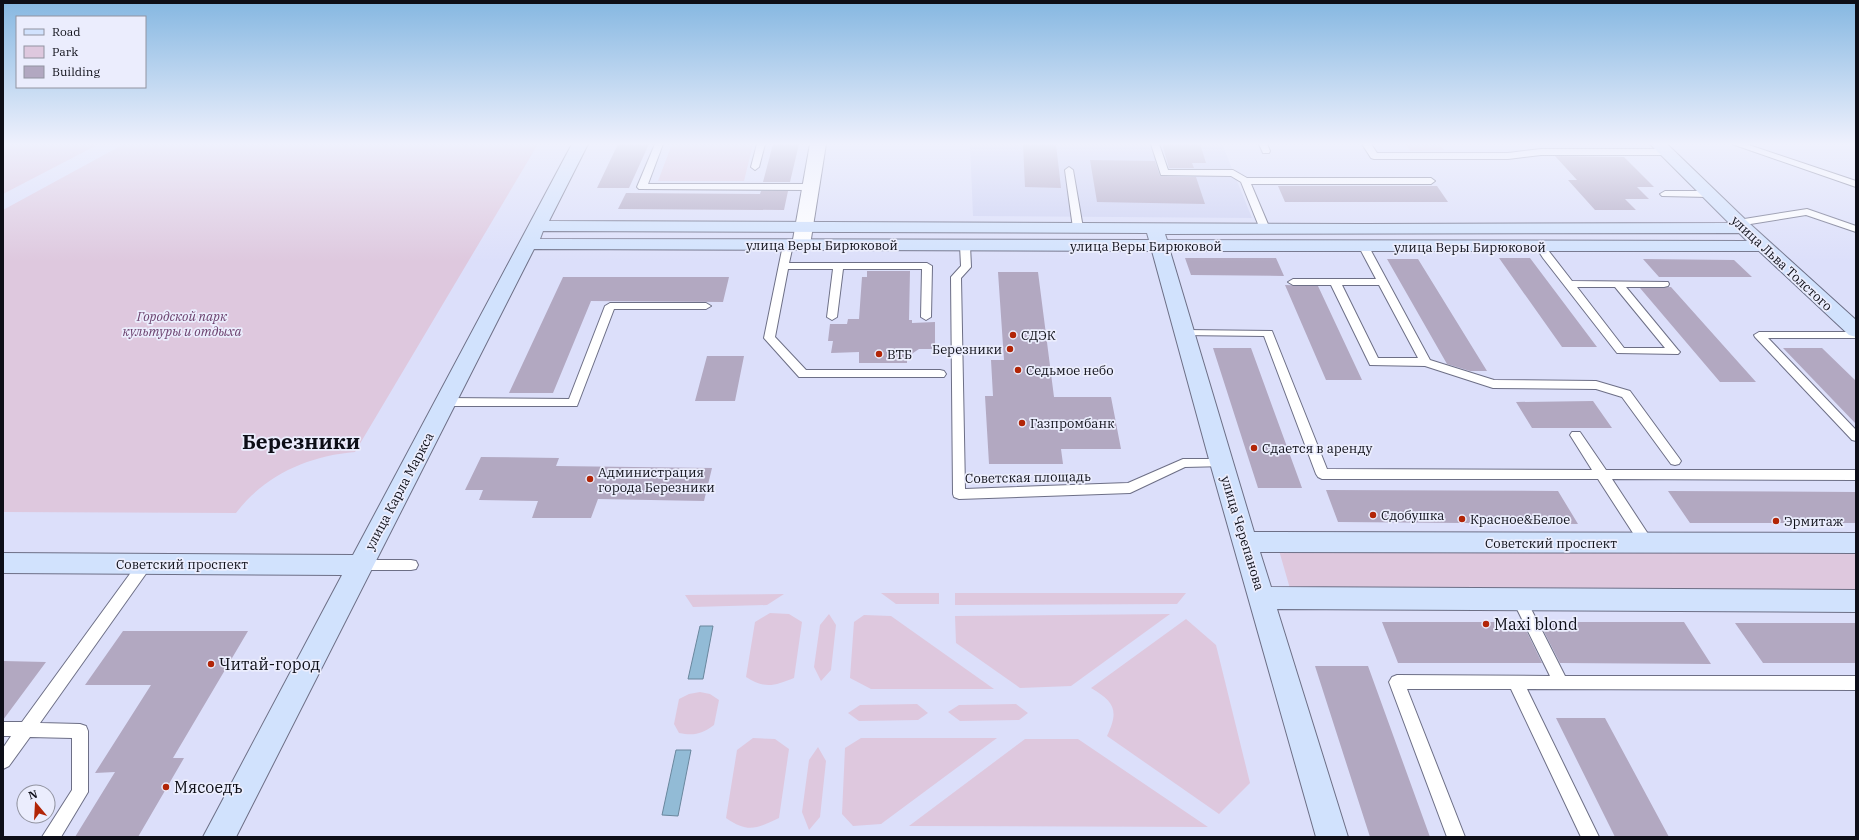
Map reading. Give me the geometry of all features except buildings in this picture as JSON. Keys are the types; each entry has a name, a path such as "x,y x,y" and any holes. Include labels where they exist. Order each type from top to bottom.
{"street":[{"name":"улица Карла Маркса","path":"218,837 560,183"},
{"path":"794,245 804,227 811,183"},
{"name":"улица Льва Толстого","path":"1697,183 1741,226 1856,331"},
{"name":"улица Веры Бирюковой","path":"533,235 794,245 965,245 1157,237 1265,229 1741,226"},
{"name":"улица Веры Бирюковой","path":"533,235 804,227 1078,228 1157,237 1369,247 1541,248 1763,246"},
{"path":"1364,229 1369,247"},
{"name":"улица Черепанова","path":"1157,237 1221,462 1246,542 1332,837"},
{"name":"Советский проспект","path":"1246,542 1856,543"},
{"name":"Советский проспект","path":"3,563 360,565"},
{"path":"1262,598 1856,601"}],"lane":[{"path":"644,183 642,187 810,187"},
{"path":"1071,183 1078,228"},
{"path":"1246,183 1265,229"},
{"path":"1665,194 1709,194"},
{"path":"1741,226 1807,212 1856,229"},
{"path":"794,245 783,266 769,338 803,374 940,374"},
{"name":"Советская площадь","path":"965,245 966,266 956,277 959,494 1130,488 1183,463 1221,462"},
{"path":"1369,247 1383,282 1426,362"},
{"path":"1541,248 1621,351 1674,352 1618,284"},
{"path":"783,266 927,266 926,317"},
{"path":"832,317 838,266"},
{"path":"1293,282 1383,282"},
{"path":"1335,282 1374,362 1426,362 1493,384 1596,385 1626,394 1675,461"},
{"path":"1568,284 1664,284"},
{"path":"445,402 573,403 610,306 706,306"},
{"path":"1185,333 1268,333 1322,474 1856,475"},
{"path":"1856,335 1759,335 1856,437"},
{"path":"1576,435 1647,543"},
{"path":"3,761 145,564"},
{"path":"360,565 411,565"},
{"path":"1519,600 1561,683"},
{"path":"1456,837 1397,682 1856,683"},
{"path":"1516,683 1590,837"},
{"path":"3,729 80,731 80,792 51,837"}],"shaded area":[{"path":"972,183 1238,183 1252,218 973,216"},
{"path":"700,626 713,626 703,679 688,679"},
{"path":"676,750 691,750 678,816 662,815"}],"green space":[{"path":"3,183 24,183 3,194"},
{"name":"Городской парк культуры и отдыха","path":"52,183 515,183 355,452 321,458 304,463 289,470 260,488 236,513 3,512 3,210"},
{"path":"1278,547 1856,550 1856,594 1291,592"},
{"path":"881,593 939,593 939,604 896,604"},
{"path":"955,593 1186,593 1177,604 955,605"},
{"path":"784,594 767,605 693,607 685,595"},
{"path":"770,613 789,614 802,622 794,678 781,683 764,685 746,677 755,622"},
{"path":"829,614 836,625 831,670 821,681 814,667 820,625"},
{"path":"1170,614 1071,686 1020,688 956,643 955,616"},
{"path":"864,615 891,616 994,689 871,689 850,678 854,622"},
{"path":"1186,619 1216,645 1250,783 1219,814 1107,736 1113,720 1114,714 1112,708 1110,703 1105,698 1091,688"},
{"path":"700,692 710,694 719,700 714,725 698,734 679,733 674,724 679,699 689,694"},
{"path":"917,704 928,713 918,720 859,721 848,713 860,705"},
{"path":"1016,704 1028,713 1019,720 960,721 948,712 959,705"},
{"path":"753,738 775,739 789,749 779,818 764,825 752,828 740,826 726,818 737,750"},
{"path":"861,738 997,738 881,824 853,826 842,814 845,748"},
{"path":"1025,739 1078,739 1208,827 909,826"},
{"path":"818,747 826,761 820,817 809,830 802,812 809,760"}],"place":[{"name":"СДЭК","path":"1013,335"},
{"name":"Березники","path":"1010,349"},
{"name":"ВТБ","path":"879,354"},
{"name":"Седьмое небо","path":"1018,370"},
{"name":"Газпромбанк","path":"1022,423"},
{"name":"Сдается в аренду","path":"1254,448"},
{"name":"Администрация города Березники","path":"590,479"},
{"name":"Сдобушка","path":"1373,515"},
{"name":"Красное&Белое","path":"1462,519"},
{"name":"Эрмитаж","path":"1776,521"},
{"name":"Maxi blond","path":"1486,624"},
{"name":"Читай-город","path":"211,664"},
{"name":"Мясоедъ","path":"166,787"}],"district":[{"name":"Березники","path":"301,442"}]}
